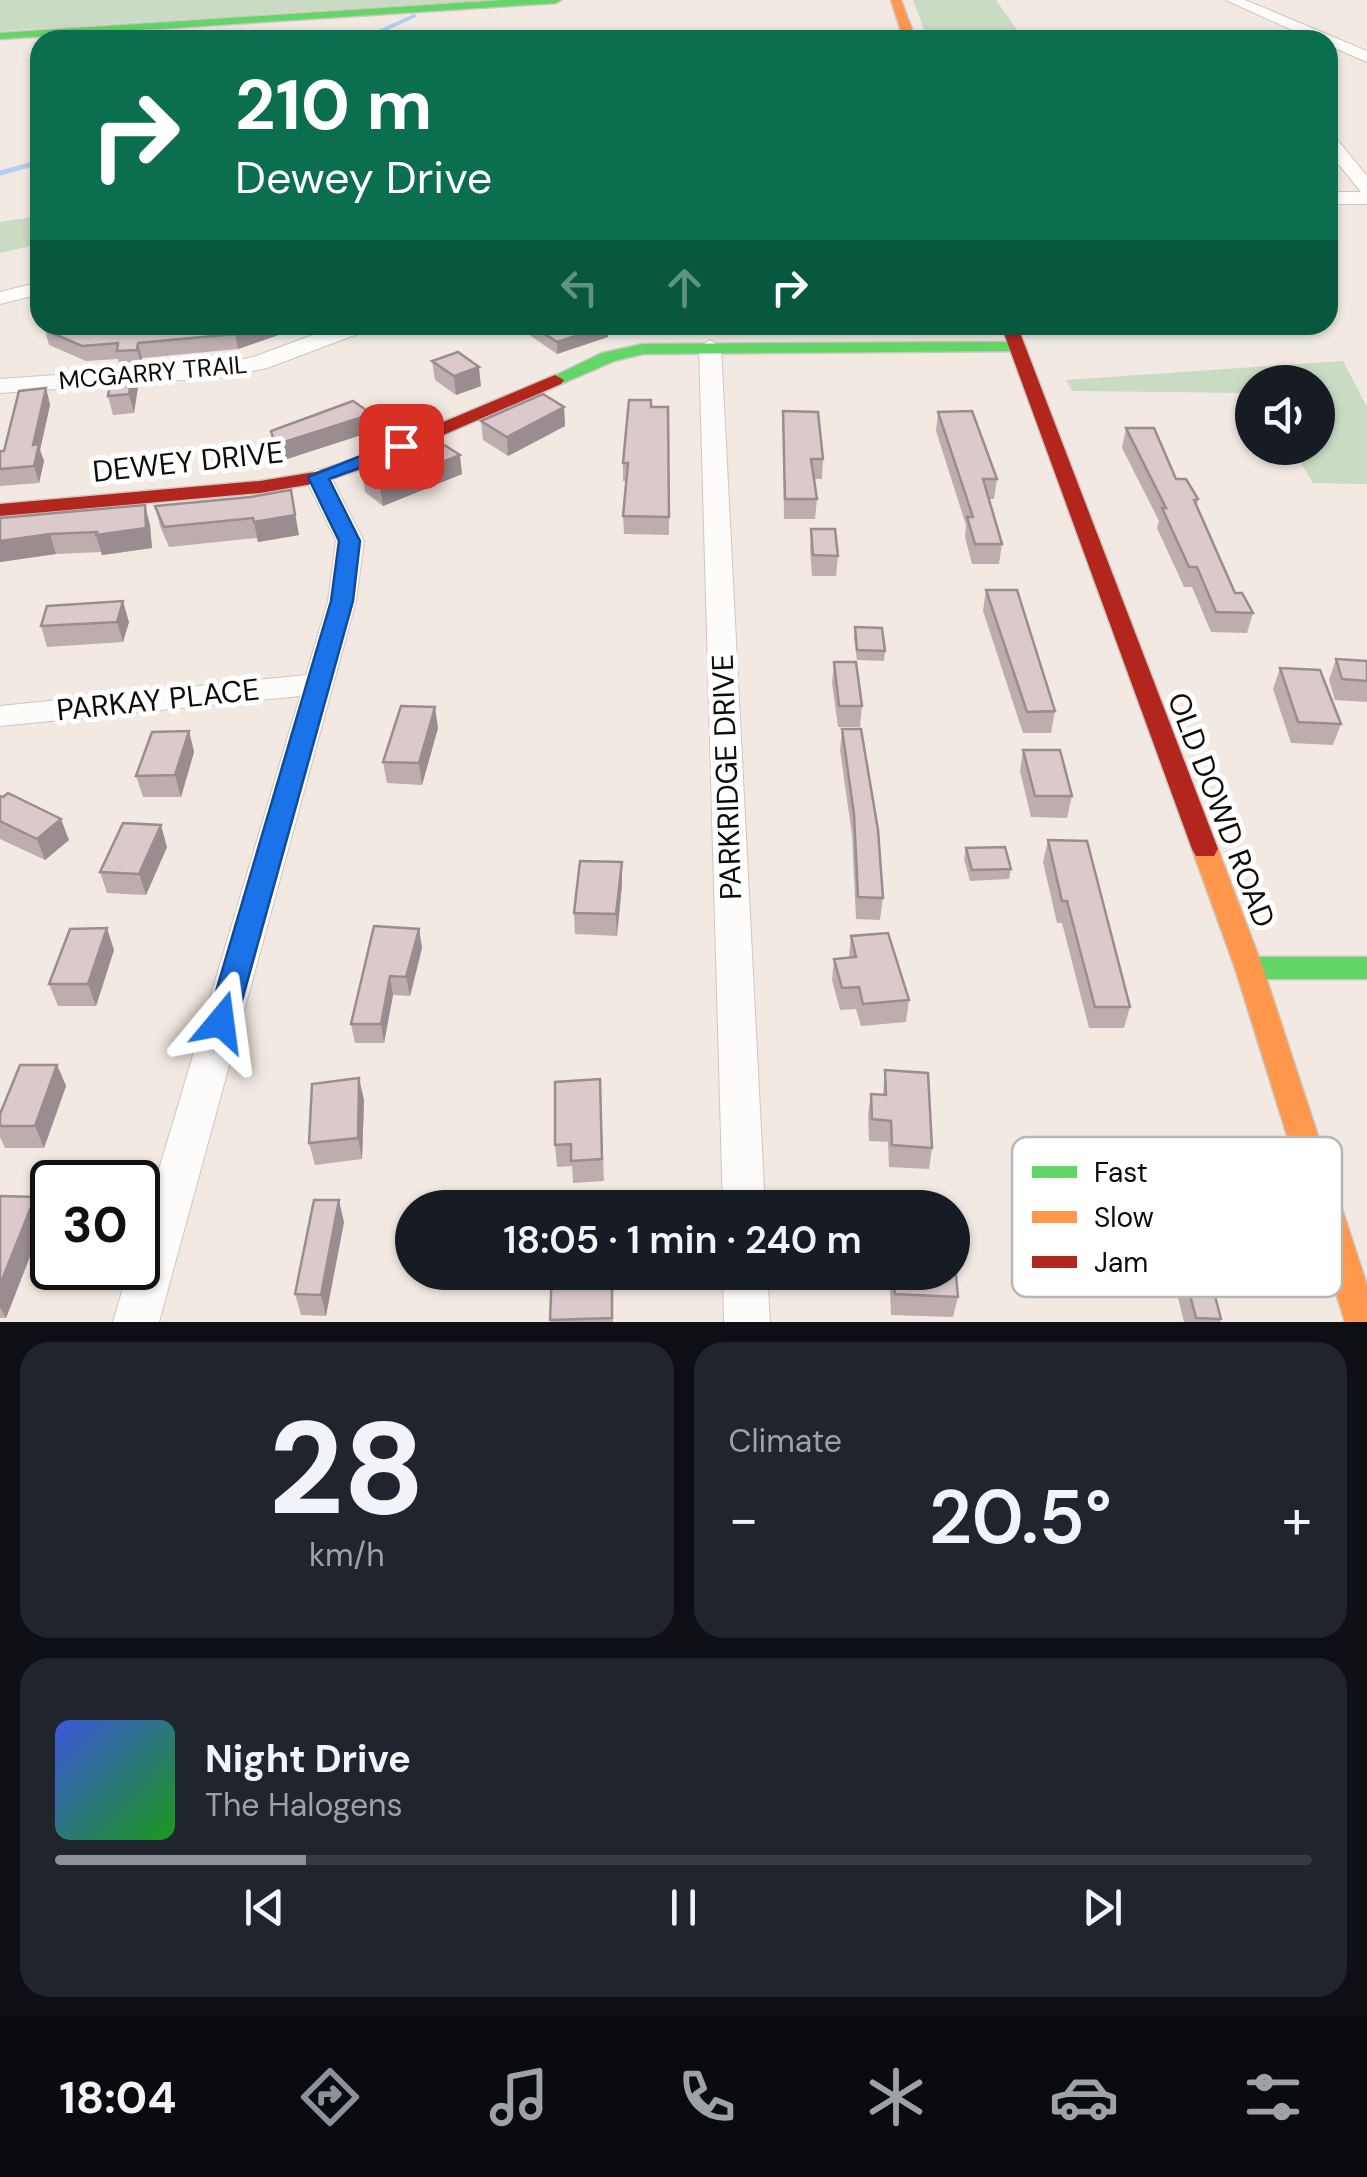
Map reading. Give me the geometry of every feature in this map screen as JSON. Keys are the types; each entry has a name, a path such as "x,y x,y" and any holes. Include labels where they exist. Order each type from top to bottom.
{"street":[{"path":"93,30 556,0"},
{"path":"896,0 906,30"},
{"path":"1233,0 1304,30"},
{"path":"0,36 30,34"},
{"path":"1338,45 1367,57"},
{"path":"1338,50 1345,48"},
{"path":"1338,146 1367,148"},
{"path":"1338,154 1367,188"},
{"path":"1338,198 1367,198"},
{"path":"0,298 30,290"},
{"name":"MCGARRY TRAIL","path":"0,386 225,370 258,363 333,335"},
{"name":"DEWEY DRIVE","path":"0,510 260,487 318,477 367,461 608,357 643,349 1013,336"},
{"name":"OLD DOWD ROAD","path":"1013,336 1249,968 1303,1137"},
{"name":"PARKRIDGE DRIVE","path":"710,347 743,1190"},
{"path":"136,1322 342,601 350,541 318,477"},
{"name":"PARKAY PLACE","path":"0,716 317,684"},
{"path":"1249,968 1367,968"},
{"name":"OLD DOWD ROAD","path":"1342,1259 1362,1322"},
{"path":"746,1290 747,1322"}],"green space":[{"path":"0,0 487,0 0,31"},
{"path":"913,0 996,0 1017,30 924,30"},
{"path":"30,218 30,246 0,253 0,222"},
{"path":"1343,361 1367,407 1367,484 1313,483 1302,465 1335,465 1335,365 1285,365"},
{"path":"1235,368 1235,393 1072,391 1066,380"}],"building":[{"path":"57,335 224,335 138,343 137,350 117,351 118,343 82,346"},
{"path":"546,335 579,335 557,342"},
{"path":"458,352 479,367 454,376 432,361"},
{"path":"133,368 129,394 108,396 112,370"},
{"path":"46,388 33,445 39,444 34,466 0,469 0,451 4,451 19,391"},
{"path":"543,394 564,407 507,437 481,421"},
{"path":"629,400 651,400 651,407 668,407 669,517 623,516"},
{"path":"353,401 372,414 275,445 271,431"},
{"path":"783,411 818,412 823,459 811,459 817,499 785,499"},
{"path":"972,411 997,479 983,479 1002,544 975,544 967,517 973,517 938,412"},
{"path":"1126,428 1154,428 1176,479 1186,479 1198,499 1194,500 1235,593 1242,593 1253,613 1216,612 1197,567 1189,567 1162,508 1166,508"},
{"path":"438,441 460,455 380,487 362,472"},
{"path":"291,490 295,515 254,522 253,518 164,527 155,506 250,497"},
{"path":"145,505 146,528 0,541 0,518"},
{"path":"811,529 835,529 838,556 813,555"},
{"path":"986,590 1017,590 1055,711 1027,712"},
{"path":"123,601 117,622 41,626 47,606"},
{"path":"855,627 882,628 885,651 857,650"},
{"path":"1336,659 1367,661 1367,681 1342,679"},
{"path":"834,662 856,662 862,706 839,706"},
{"path":"1280,668 1320,670 1341,724 1298,722"},
{"path":"401,706 435,707 419,763 383,762"},
{"path":"842,729 861,729 878,830 883,898 858,897 854,814"},
{"path":"189,731 175,775 136,776 152,732"},
{"path":"1023,750 1060,750 1072,796 1035,796"},
{"path":"8,793 61,819 37,839 0,821 0,796"},
{"path":"123,823 161,825 139,874 100,872"},
{"path":"1048,840 1087,841 1130,1007 1095,1007 1067,901 1062,901"},
{"path":"1005,847 1011,869 972,870 966,848"},
{"path":"580,861 622,862 616,914 574,913"},
{"path":"374,926 419,929 406,977 390,976 381,1024 351,1024"},
{"path":"107,928 88,984 49,984 70,929"},
{"path":"888,933 909,1000 863,1004 859,987 842,988 834,959 856,957 851,936"},
{"path":"20,1065 57,1065 35,1126 0,1126 0,1114"},
{"path":"885,1070 928,1073 932,1148 892,1145 891,1121 872,1119 871,1094 886,1095"},
{"path":"359,1078 358,1138 309,1143 312,1084"},
{"path":"600,1079 602,1159 571,1161 571,1144 555,1145 555,1082"},
{"path":"0,1196 30,1197 30,1210 0,1285"},
{"path":"314,1200 339,1200 321,1295 295,1294"},
{"path":"551,1290 612,1290 612,1318 550,1320"},
{"path":"895,1290 957,1290 958,1297 895,1294"},
{"path":"1191,1297 1215,1297 1221,1319 1196,1318"}],"waterway":[{"path":"383,30 414,16"},
{"path":"0,173 30,165"}],"traffic: fast":[{"path":"93,30 556,0"},
{"path":"0,36 30,34"},
{"path":"555,380 608,357 643,349 1017,347"},
{"path":"1249,968 1367,968"}],"traffic: slow":[{"path":"896,0 906,30"},
{"path":"1205,849 1249,968 1303,1137"},
{"path":"1342,1259 1362,1322"}],"traffic: jam":[{"path":"1013,335 1205,849"},
{"path":"0,510 260,487 318,477 367,461 555,380"}],"route":[{"path":"221,1022 342,601 348,568 350,541 318,477 401,446"}]}
